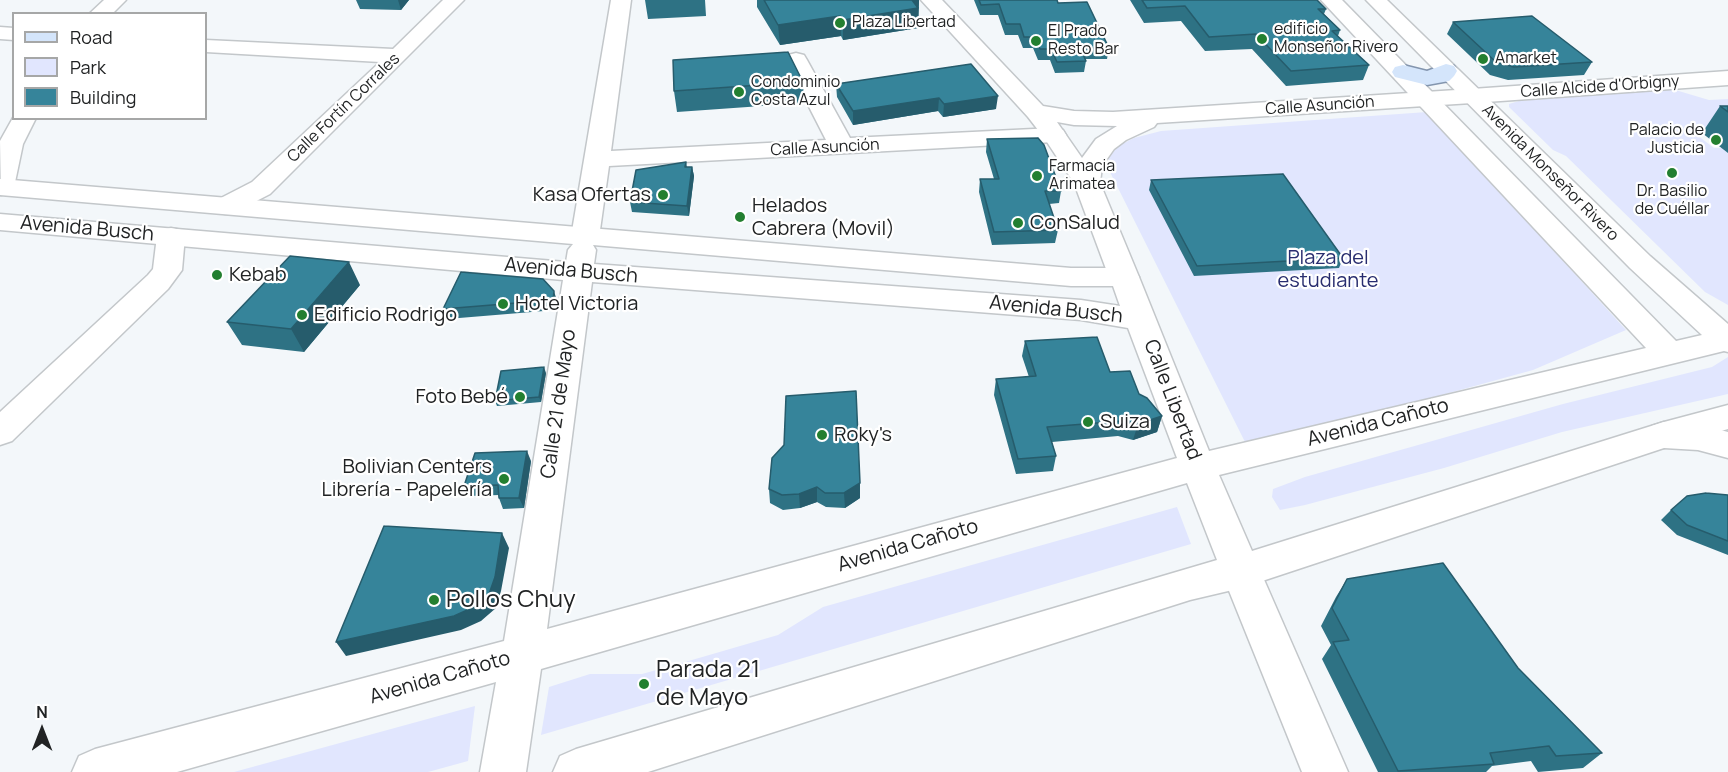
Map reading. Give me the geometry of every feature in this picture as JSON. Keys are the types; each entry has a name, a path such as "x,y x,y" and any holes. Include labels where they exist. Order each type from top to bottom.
{"main road":[{"path":"101,12 116,0"},
{"name":"Calle Fortín Corrales","path":"226,206 261,188 454,0"},
{"name":"Calle 21 de Mayo","path":"503,772 531,601 578,272 621,0"},
{"name":"Calle Libertad","path":"931,0 1036,112 1087,183 1198,467 1325,772"},
{"name":"Avenida Monseñor Rivero","path":"1331,0 1403,72 1668,352"},
{"name":"Avenida Monseñor Rivero","path":"1376,0 1640,262 1727,340"},
{"path":"207,46 398,57"},
{"path":"796,60 842,147"},
{"path":"1403,72 1427,78 1441,76 1446,71"},
{"name":"Calle Alcide d'Orbigny","path":"1472,96 1728,78"},
{"name":"Calle Asunción","path":"1036,112 1087,119 1168,117 1472,96"},
{"name":"Calle Asunción","path":"1087,183 1089,166 1105,144 1132,127 1168,117"},
{"path":"3,191 5,148 23,120"},
{"name":"Calle Asunción","path":"596,159 1054,135"},
{"name":"Avenida Busch","path":"3,191 57,192 1071,278 1124,277"},
{"path":"12,223 28,204 57,192"},
{"name":"Avenida Busch","path":"12,223 626,276 1081,310 1142,320"},
{"path":"0,432 158,282 167,270 171,236"},
{"path":"626,276 614,265 614,258 619,251 639,242"},
{"path":"1071,278 1079,283 1086,297 1081,310"},
{"name":"Avenida Cañoto","path":"95,772 1152,478 1668,352 1727,340"},
{"path":"576,772 1190,583 1241,571 1664,435 1728,417"},
{"path":"1664,435 1698,437 1728,445"}],"green space":[{"path":"1672,89 1709,100 1728,99 1728,131 1693,132 1714,148 1722,148 1728,153 1728,305 1705,292 1566,156 1553,150 1509,107 1509,104 1519,101"},
{"name":"Plaza del estudiante","path":"1427,112 1626,330 1533,370 1248,448 1108,168 1109,156 1120,145 1134,138 1161,131"},
{"path":"1728,357 1728,394 1562,432 1444,468 1305,505 1280,510 1272,497 1273,489 1305,477 1563,404 1712,367"},
{"path":"1177,507 1191,544 541,735 549,687 590,674 642,674 692,660 778,635 823,607"},
{"path":"475,706 468,761 428,772 234,772"}],"building":[{"path":"764,0 912,0 918,8 843,20 840,16 778,25"},
{"path":"979,0 1087,2 1109,48 1080,48 1086,61 1057,62 1051,49 1040,49 1035,37 1024,37 1020,24 1006,24 999,4 981,5"},
{"path":"1142,0 1317,0 1326,9 1318,9 1340,30 1332,31 1369,65 1291,71 1256,34 1209,37 1185,6 1147,8"},
{"path":"1532,16 1592,62 1514,67 1496,62 1453,22"},
{"path":"788,52 803,82 674,91 673,60"},
{"path":"971,64 998,96 944,104 939,98 853,111 836,84"},
{"path":"1720,106 1728,106 1728,112"},
{"path":"1038,138 1044,145 1061,191 1045,191 1058,230 994,232 980,179 999,179 987,139"},
{"name":"Kasa Ofertas","path":"686,162 685,167 692,167 687,206 630,202 636,170"},
{"path":"1283,174 1343,258 1197,266 1151,180"},
{"path":"290,256 349,262 291,329 227,322"},
{"path":"461,272 543,279 554,291 553,300 443,309"},
{"path":"1097,337 1110,372 1130,371 1139,394 1147,398 1162,416 1138,424 1122,421 1047,427 1056,456 1018,459 996,379 1036,376 1025,341"},
{"path":"544,367 539,397 495,401 501,371"},
{"name":"Roky's","path":"856,391 860,483 844,493 825,493 817,487 799,494 782,495 769,489 772,458 784,445 786,396"},
{"path":"527,451 519,498 499,498 498,485 464,486 475,453"},
{"path":"1706,493 1728,495 1728,541 1687,525 1671,510 1687,496"},
{"name":"Pollos Chuy","path":"384,526 502,533 495,577 489,594 474,607 454,616 336,642"},
{"path":"1443,563 1518,668 1602,753 1556,756 1549,746 1490,753 1494,764 1398,771 1333,642 1349,640 1332,608 1347,579"}],"place":[{"name":"Plaza Libertad","path":"840,23"},
{"name":"edificio Monseñor Rivero","path":"1262,39"},
{"name":"El Prado Resto Bar","path":"1036,41"},
{"name":"Amarket","path":"1483,59"},
{"name":"Condominio Costa Azul","path":"739,92"},
{"name":"Palacio de Justicia","path":"1716,140"},
{"name":"Dr. Basilio de Cuéllar","path":"1672,173"},
{"name":"Farmacia Arimatea","path":"1037,176"},
{"name":"Kasa Ofertas","path":"663,195"},
{"name":"Helados Cabrera (Movil)","path":"740,217"},
{"name":"ConSalud","path":"1018,223"},
{"name":"Kebab","path":"217,275"},
{"name":"Hotel Victoria","path":"503,304"},
{"name":"Edificio Rodrigo","path":"302,315"},
{"name":"Foto Bebé","path":"520,397"},
{"name":"Suiza","path":"1088,422"},
{"name":"Roky's","path":"822,435"},
{"name":"Bolivian Centers Librería - Papelería","path":"504,479"},
{"name":"Pollos Chuy","path":"434,600"},
{"name":"Parada 21 de Mayo","path":"644,684"}]}
